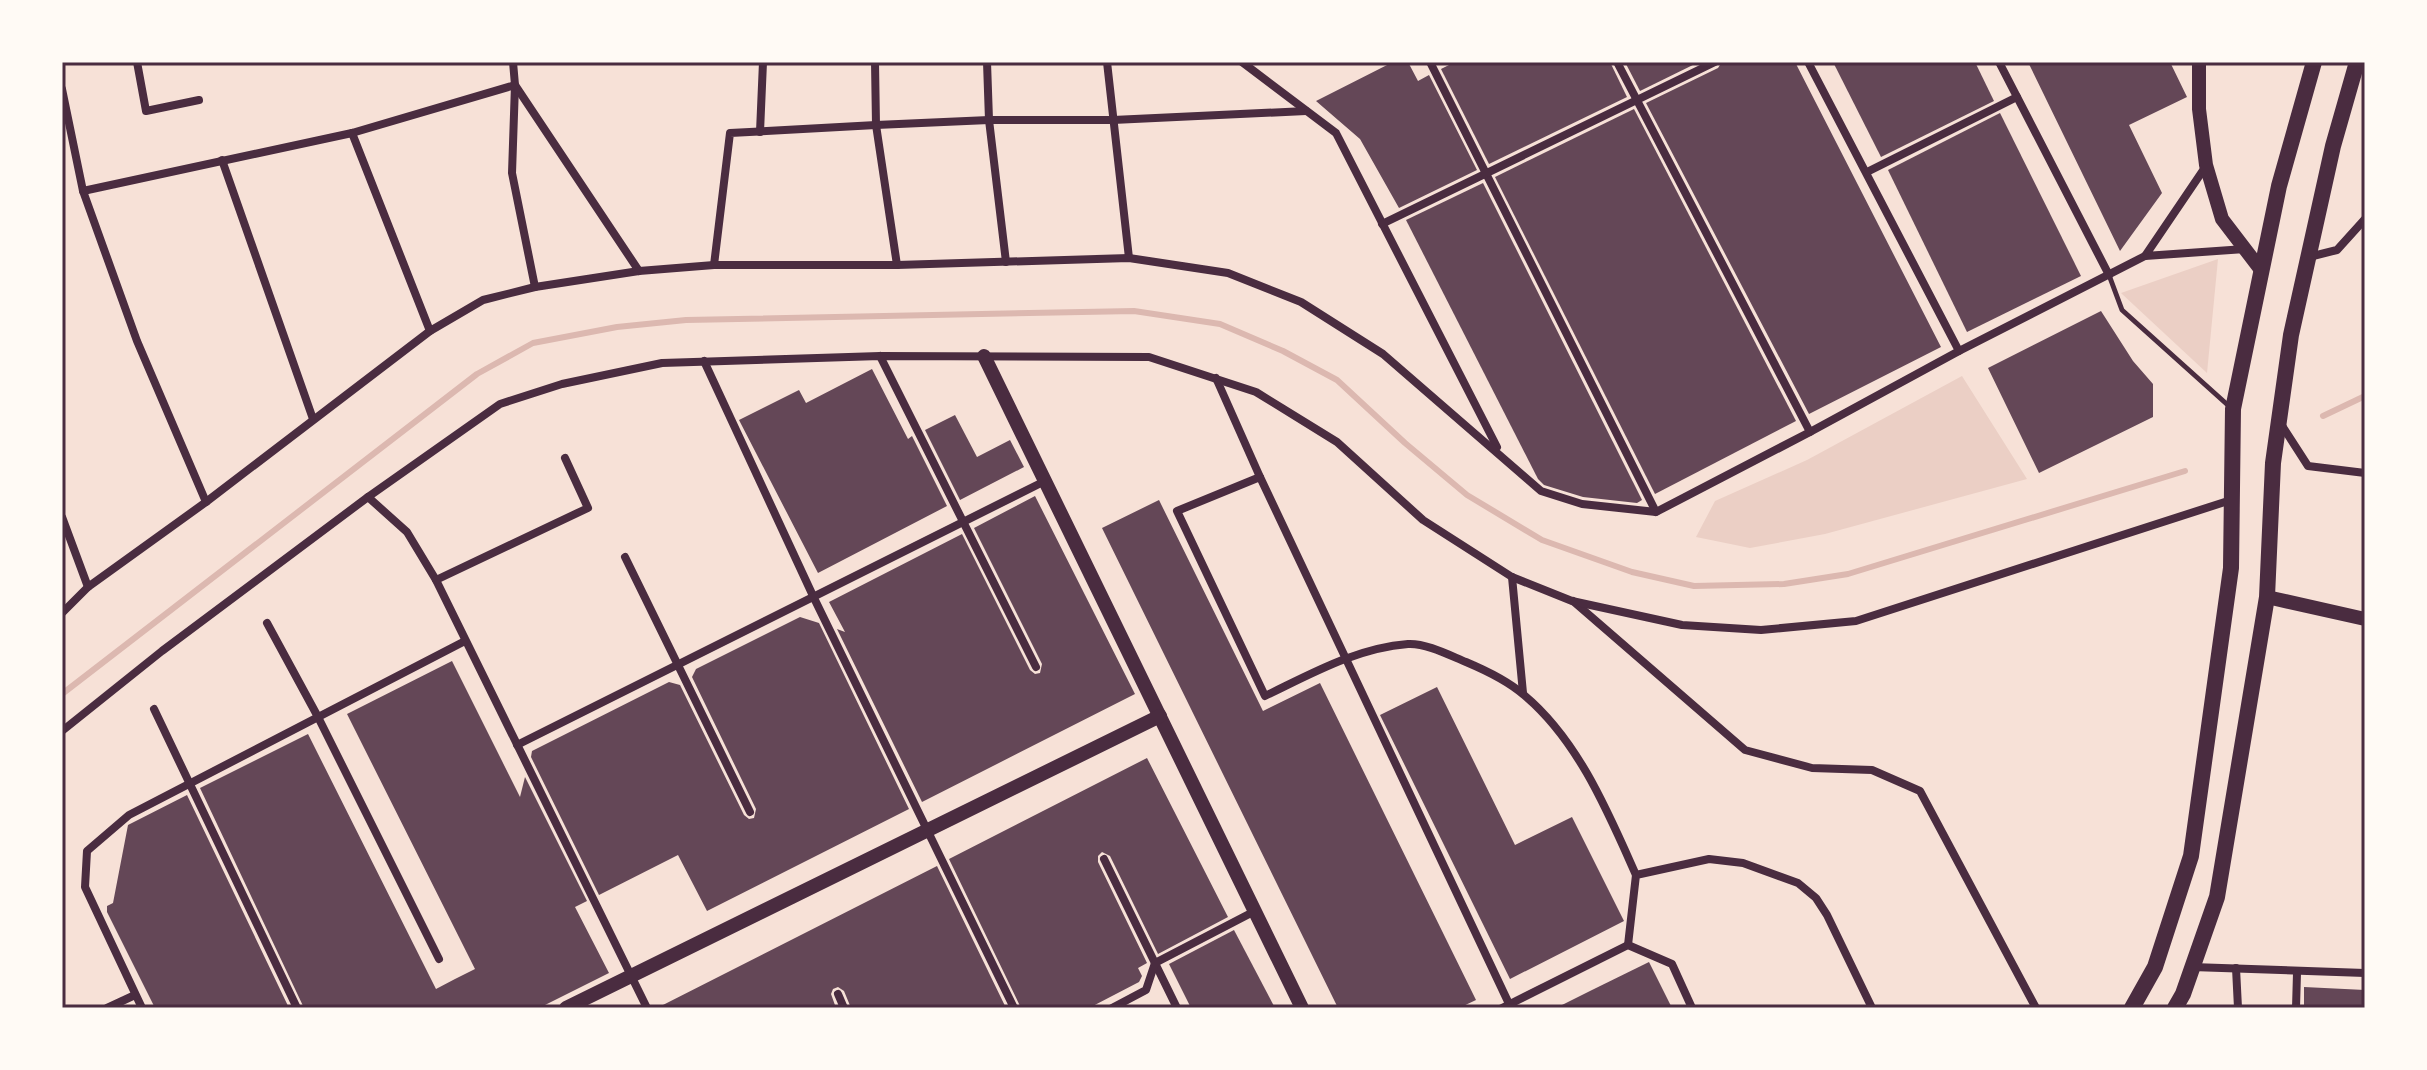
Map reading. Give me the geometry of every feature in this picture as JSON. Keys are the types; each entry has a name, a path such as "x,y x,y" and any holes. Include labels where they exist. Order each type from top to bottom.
{"main road":[{"path":"2132,1008 2155,967 2191,856 2231,568 2233,409 2279,186 2314,62"},
{"path":"2175,1008 2217,897 2267,597 2273,463 2291,335 2333,146 2357,62"}],"street":[{"path":"137,62 146,111 199,100"},
{"path":"513,62 512,173 535,287"},
{"path":"760,132 763,62"},
{"path":"875,62 876,125 897,265"},
{"path":"987,62 989,120 1006,262"},
{"path":"1107,62 1129,258"},
{"path":"1242,62 1336,133 1501,454"},
{"path":"1430,62 1656,512"},
{"path":"1617,62 1810,432"},
{"path":"1382,224 1715,62"},
{"path":"1808,62 1959,351"},
{"path":"1999,62 2109,275"},
{"path":"2199,62 2199,109 2206,165 2222,219 2261,270"},
{"path":"83,191 352,133 515,85"},
{"path":"515,85 639,271"},
{"path":"62,89 83,191 137,341 206,502"},
{"path":"1867,172 2017,97"},
{"path":"714,265 730,133 989,120 1113,120 1306,111"},
{"path":"352,133 430,331"},
{"path":"222,160 313,419"},
{"path":"2145,256 2206,165"},
{"path":"2308,257 2337,250 2365,219"},
{"path":"62,613 88,587 206,502 430,331 483,300 535,287 639,271 714,265 897,265 1129,258 1228,273 1301,302 1383,354 1541,491 1582,504 1656,512 2145,256 2245,249"},
{"path":"880,356 1036,667"},
{"path":"62,731 162,651 368,497 500,404 562,384 662,363 880,356 1149,357 1256,392 1337,442 1423,520 1512,577 1572,601 1682,625 1761,630 1856,621 2232,499"},
{"path":"984,356 1302,1008"},
{"path":"704,361 814,598 1014,1008"},
{"path":"1216,378 1507,1007 1628,945"},
{"path":"2279,422 2308,466 2365,473"},
{"path":"436,580 588,508 565,458"},
{"path":"1260,477 1177,511 1265,696 1345,658 1383,647 1412,644 1471,664 1523,693 1559,730 1582,767 1614,824 1636,875 1628,945"},
{"path":"517,745 1045,481"},
{"path":"368,497 407,532 436,580 647,1008"},
{"path":"62,517 88,587"},
{"path":"625,557 750,812"},
{"path":"1512,577 1523,693"},
{"path":"2267,597 2365,619"},
{"path":"1572,601 1745,750 1812,768 1872,770 1920,791 2036,1008"},
{"path":"267,623 318,717 439,959"},
{"path":"142,1008 85,887 87,851 129,815 465,641"},
{"path":"154,709 297,1008"},
{"path":"566,1008 1160,716"},
{"path":"1104,859 1177,1008"},
{"path":"1636,875 1709,859 1743,863 1798,883 1816,898 1827,915 1872,1008"},
{"path":"1112,1008 1146,990 1155,963 1255,911"},
{"path":"1628,945 1672,964 1692,1008"},
{"path":"2192,967 2365,973"},
{"path":"2236,968 2238,1008"},
{"path":"2296,1008 2297,973"},
{"path":"838,994 844,1008"},
{"path":"107,1008 135,995"}],"lane":[{"path":"2109,275 2122,310 2233,409"}],"shaded area":[{"path":"2218,259 2207,373 2121,293"},
{"path":"1962,376 2027,479 1825,534 1750,548 1696,537 1715,501 1807,460"}],"building":[{"path":"1393,62 1408,62 1418,81 1429,75 1477,170 1399,208 1360,139 1316,101"},
{"path":"1455,62 1610,62 1627,97 1489,164 1441,69"},
{"path":"1625,62 1699,62 1640,91"},
{"path":"1722,62 1795,62 1941,347 1809,414 1646,103 1718,68"},
{"path":"1833,62 1975,62 1994,101 1881,157"},
{"path":"2028,62 2170,62 2187,97 2129,125 2162,193 2120,251"},
{"path":"1634,109 1796,421 1655,494 1495,177"},
{"path":"2000,113 2081,276 1967,332 1888,170"},
{"path":"1483,183 1642,500 1637,503 1583,497 1544,485 1538,479 1406,220"},
{"path":"2101,311 2133,361 2153,384 2153,417 2039,473 1988,368"},
{"path":"872,369 908,439 912,436 947,506 818,573 739,420 799,390 806,403"},
{"path":"955,415 977,457 1010,440 1024,467 960,500 925,430"},
{"path":"1035,496 1135,694 922,802 837,629 845,632 829,602 962,534 1030,670 1040,673 1042,664 974,528"},
{"path":"1159,500 1263,711 1320,683 1476,1000 1459,1008 1338,1008 1102,528"},
{"path":"800,617 819,623 909,809 707,911 678,855 599,895 531,757 532,751 669,682 680,685 744,815 754,818 756,809 692,677 696,669"},
{"path":"452,661 520,797 525,777 587,901 575,907 609,973 539,1008 304,1008 200,788 308,734 436,989 475,969 347,714"},
{"path":"1437,687 1515,845 1572,817 1624,921 1510,979 1380,715"},
{"path":"1147,758 1228,917 1158,954 1110,856 1102,852 1098,862 1147,963 1138,968 1142,976 1139,982 1089,1008 1021,1008 949,859"},
{"path":"187,795 289,1008 155,1008 107,912 107,906 113,903 128,825"},
{"path":"937,866 1006,1008 851,1008 844,991 838,987 831,994 836,1008 657,1008"},
{"path":"1234,930 1275,1008 1191,1008 1169,964"},
{"path":"1649,962 1672,1008 1556,1008 1592,990"},
{"path":"2304,987 2365,990 2365,1008 2304,1008"}],"waterway":[{"path":"62,694 477,374 533,343 617,327 686,320 1134,311 1220,324 1283,351 1337,380 1467,495 1542,540 1632,572 1694,586 1784,584 1848,574 2185,471"},
{"path":"2323,416 2365,396"}]}
